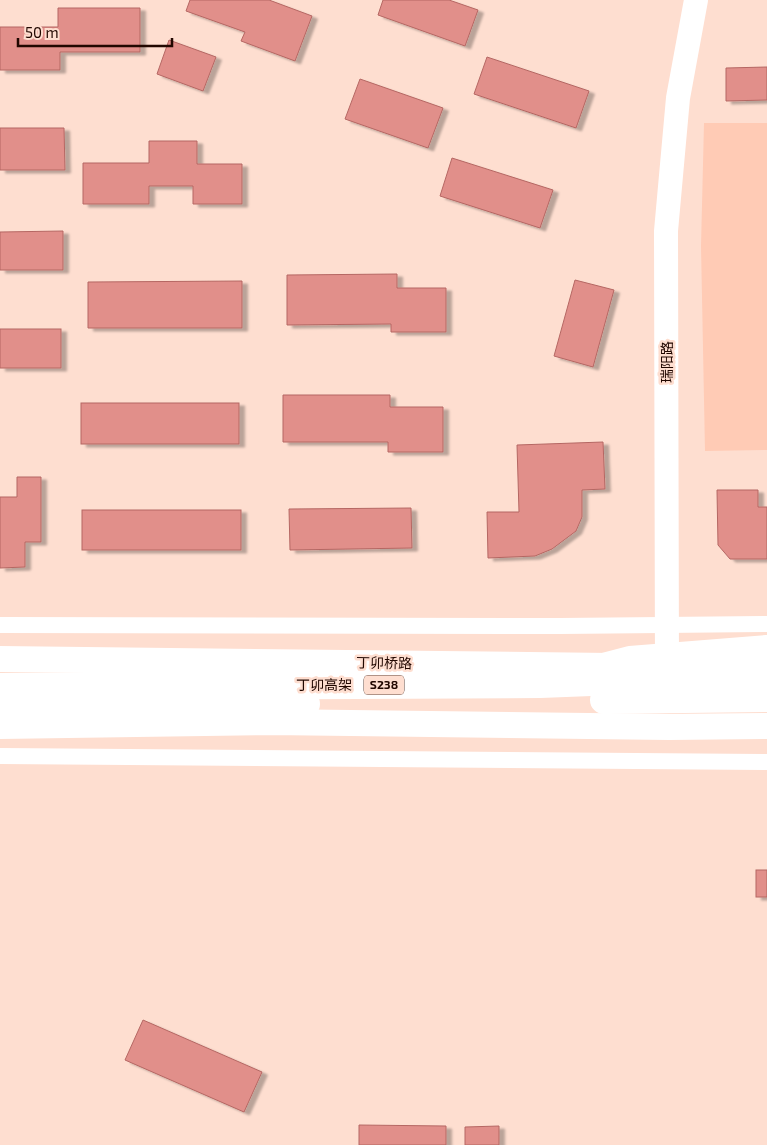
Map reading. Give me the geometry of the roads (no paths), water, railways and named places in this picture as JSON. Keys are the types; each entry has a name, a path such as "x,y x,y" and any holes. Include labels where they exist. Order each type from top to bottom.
{"highway":[{"path":"540,684 630,660 767,648"},
{"name":"丁卯高架","path":"0,687 540,684 767,675"},
{"name":"丁卯高架","path":"0,712 331,703 767,698"}],"main road":[{"name":"丁卯桥路","path":"0,658 667,667 767,664"},
{"path":"0,726 271,722 669,727 767,726"}],"street":[{"name":"瑞阳路","path":"669,727 667,667 666,230 678,98 696,0"},
{"path":"0,625 667,626 767,624"},
{"path":"0,756 767,762"}]}
